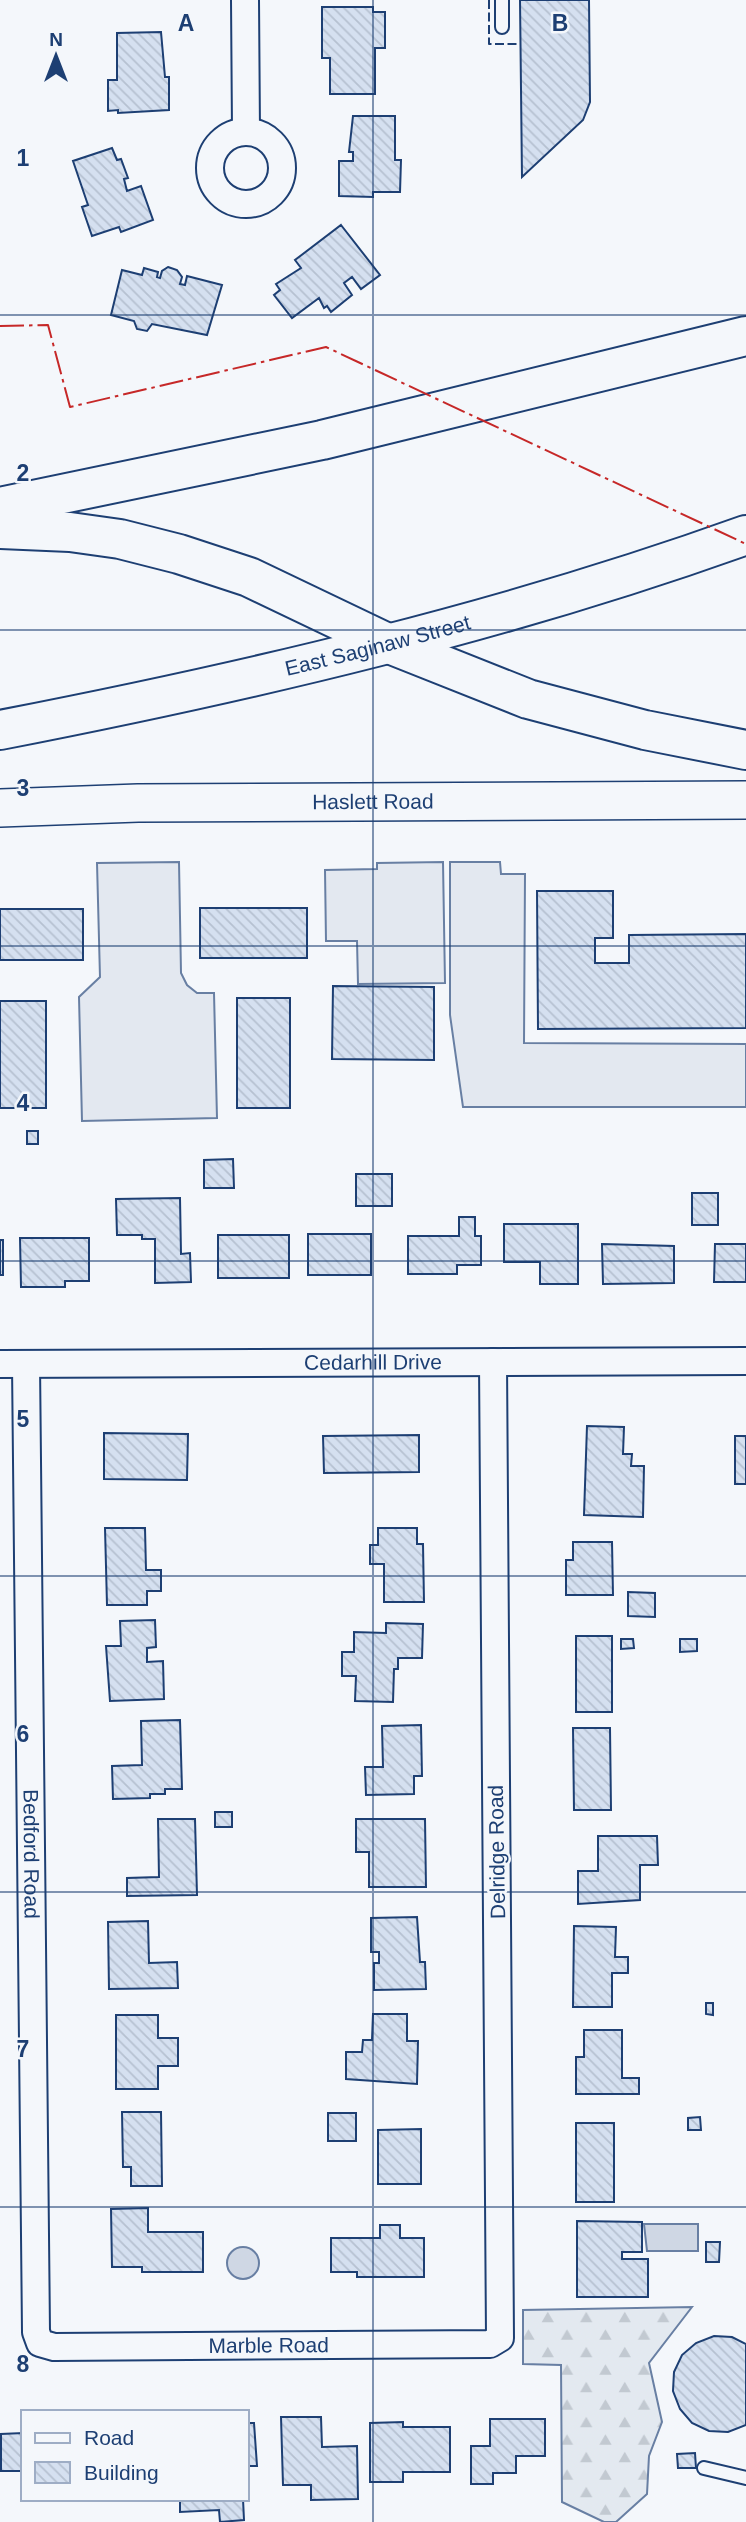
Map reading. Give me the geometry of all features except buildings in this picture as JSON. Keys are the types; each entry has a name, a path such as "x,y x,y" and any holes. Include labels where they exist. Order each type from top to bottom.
{"main road":[{"path":"0,507 322,440 746,336"},
{"path":"0,529 70,532 120,539 178,554 248,577 387,643 528,699 657,733 746,750"},
{"name":"East Saginaw Street","path":"0,730 197,692 387,643 663,565 746,535"},
{"name":"Haslett Road","path":"0,808 152,803 746,800"}],"street":[{"path":"245,0 246,131"},
{"name":"Cedarhill Drive","path":"0,1364 746,1361"},
{"name":"Delridge Road","path":"493,1362 500,2333 497,2342"},
{"name":"Bedford Road","path":"26,1364 37,2332 40,2343"},
{"name":"Marble Road","path":"40,2343 54,2347 497,2342"}],"lane":[{"path":"502,0 502,27"},
{"path":"704,2468 746,2478"}],"green space":[{"path":"692,2307 649,2363 662,2422 649,2456 647,2494 616,2522 604,2522 562,2502 561,2365 523,2364 523,2310"}],"shaded area":[{"path":"179,862 181,973 187,985 197,993 214,993 217,1118 82,1121 79,997 100,977 97,863"},
{"path":"443,862 445,983 358,984 357,941 326,941 325,870 377,869 377,863"},
{"path":"450,862 500,862 501,874 525,874 524,1043 746,1044 746,1107 463,1107 450,1015"},
{"path":"644,2224 698,2224 698,2251 647,2251"},
{"path":"243,2247 254,2252 259,2263 254,2274 243,2279 232,2274 227,2263 232,2252"}],"fence":[{"path":"489,0 489,44 520,44"}],"power":[{"path":"0,326 48,325 70,407 326,347 746,544"}]}
